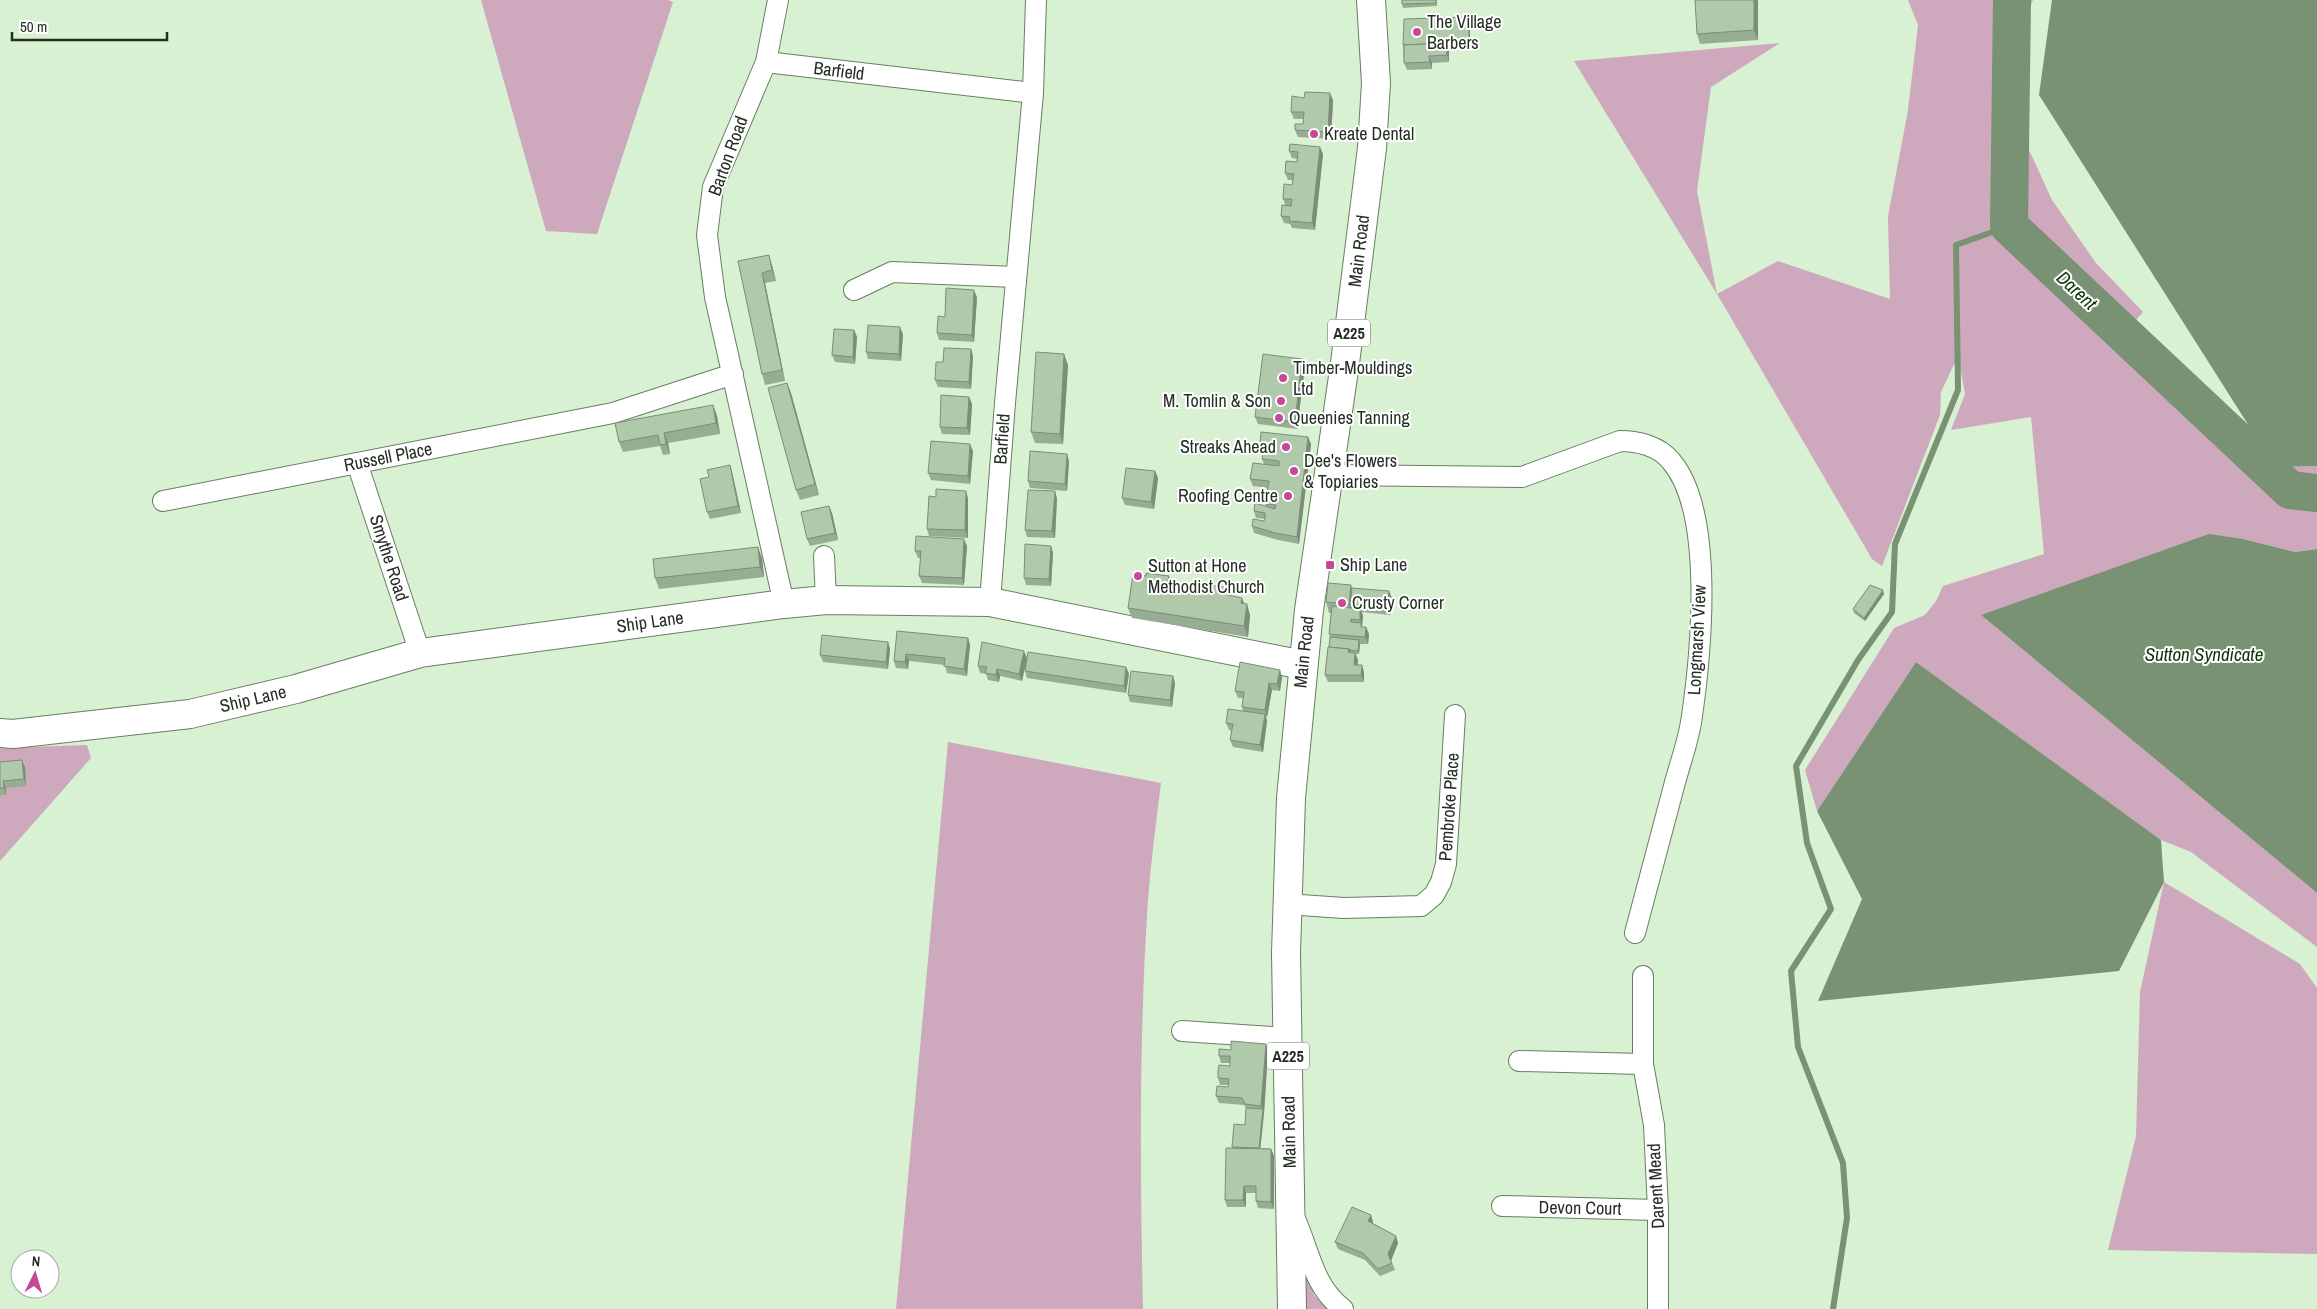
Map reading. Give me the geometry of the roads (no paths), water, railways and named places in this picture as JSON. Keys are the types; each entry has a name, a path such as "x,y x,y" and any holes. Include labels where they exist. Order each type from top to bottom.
{"street":[{"name":"Barton Road","path":"778,0 766,62 713,186 707,235 715,297 784,604"},
{"name":"Barfield","path":"990,602 1033,93 1036,0"},
{"name":"Main Road","path":"1292,1309 1286,904 1290,798 1303,665 1372,148 1376,83 1371,0"},
{"name":"Barfield","path":"766,62 1033,93"},
{"path":"854,290 892,272 1016,277"},
{"name":"Russell Place","path":"163,501 613,413 732,374"},
{"name":"Longmarsh View","path":"1328,475 1522,477 1620,441 1636,441 1655,449 1671,460 1688,491 1696,518 1703,611 1692,718 1635,933"},
{"name":"Smythe Road","path":"357,463 420,653"},
{"path":"824,556 826,600"},
{"name":"Ship Lane","path":"0,733 13,734 190,714 296,689 420,653 826,600 990,602 1303,665"},
{"name":"Pembroke Place","path":"1286,904 1344,908 1421,906 1434,895 1441,882 1446,864 1455,716"},
{"name":"Darent Mead","path":"1643,976 1643,1064 1654,1125 1658,1210 1658,1309"},
{"path":"1182,1031 1288,1038"},
{"path":"1520,1061 1643,1064"},
{"name":"Devon Court","path":"1502,1206 1658,1210"},
{"path":"1290,1208 1321,1288 1331,1300 1343,1309"}],"water":[{"path":"2052,0 2317,0 2317,466 2275,467 2039,95"},
{"name":"Sutton Syndicate","path":"2209,534 2243,539 2295,552 2317,549 2317,893 1981,615"},
{"path":"1916,662 2161,840 2164,882 2119,971 1818,1001 1862,899 1817,811"}],"waterway":[{"name":"Darent","path":"2012,0 2009,226 2290,490 2317,493"},
{"path":"1833,1309 1847,1218 1843,1163 1798,1047 1791,971 1831,909 1807,843 1796,766 1858,660 1892,612 1895,544 1958,390 1956,245 2009,226"}],"place":[{"name":"The Village Barbers","path":"1417,32"},
{"name":"Kreate Dental","path":"1314,134"},
{"name":"Timber-Mouldings Ltd","path":"1283,378"},
{"name":"M. Tomlin & Son","path":"1281,401"},
{"name":"Queenies Tanning","path":"1279,418"},
{"name":"Streaks Ahead","path":"1286,447"},
{"name":"Dee's Flowers & Topiaries","path":"1294,471"},
{"name":"Roofing Centre","path":"1288,496"},
{"name":"Ship Lane","path":"1330,565"},
{"name":"Sutton at Hone Methodist Church","path":"1138,576"},
{"name":"Crusty Corner","path":"1342,603"}]}
